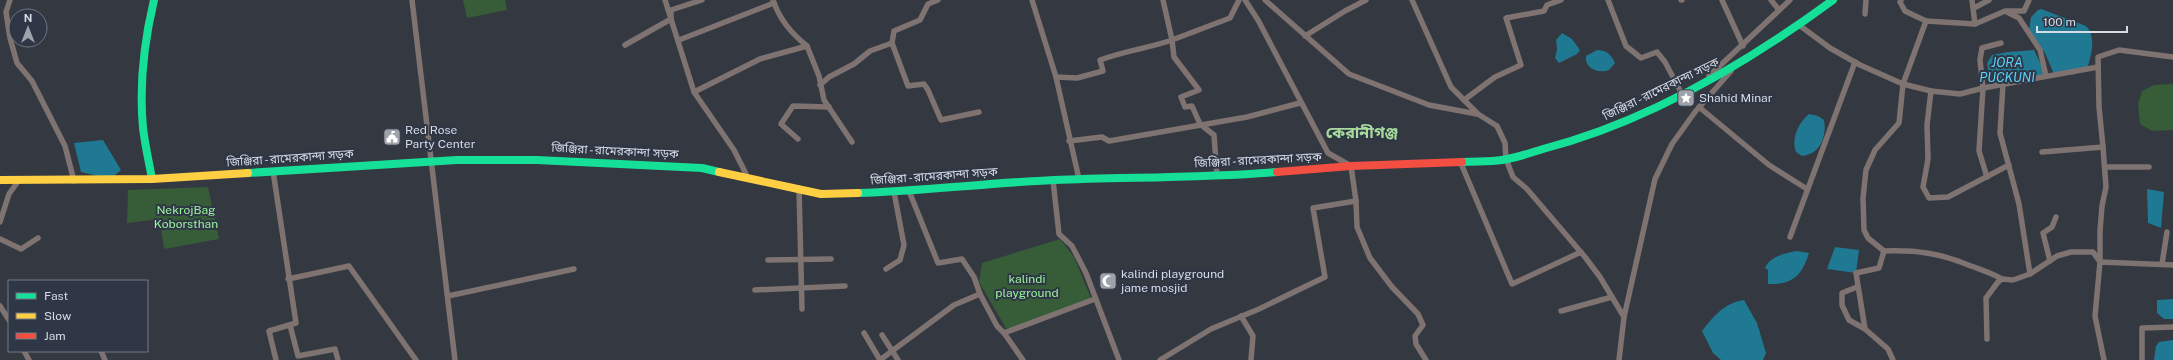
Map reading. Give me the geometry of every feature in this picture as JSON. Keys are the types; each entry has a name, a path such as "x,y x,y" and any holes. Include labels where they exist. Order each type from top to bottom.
{"main road":[{"path":"152,179 143,128 142,88 145,51 154,0"},
{"name":"জিঞ্জিরা - রামেরকান্দা সড়ক","path":"0,180 74,181 152,179 431,161 529,160 631,163 702,168 747,176 821,194 894,192 1053,180 1217,176 1351,166 1506,160 1584,139 1632,120 1736,66 1799,26 1833,0"}],"street":[{"path":"10,0 6,12 10,38 17,63 32,81 65,146 74,181"},
{"path":"412,0 455,360"},
{"path":"665,0 679,40 694,92 734,150 747,176"},
{"path":"671,20 670,10 702,0"},
{"path":"938,0 928,4 920,20 894,31 892,43 908,86 924,84 941,120 979,112"},
{"path":"1032,0 1056,77 1079,179"},
{"path":"1163,0 1173,34 1172,40 1174,57 1199,90 1181,96 1185,107 1192,106 1200,124 1214,135 1217,176"},
{"path":"1056,77 1077,78 1103,71 1100,60 1122,52 1141,49 1172,40 1230,18 1239,0"},
{"path":"1245,0 1258,20 1300,103 1328,153 1351,166 1356,201 1357,226 1370,258 1392,287 1418,314 1423,325 1415,336 1416,344 1426,360"},
{"path":"1265,0 1348,74 1429,105 1478,114"},
{"path":"1305,36 1345,10 1366,0"},
{"path":"1412,0 1451,87 1478,114 1497,126 1505,142 1506,160 1513,176 1527,189 1581,252 1624,317"},
{"path":"1464,100 1495,77 1521,65 1506,18 1544,11 1547,5 1561,0"},
{"path":"1608,0 1626,46 1641,58 1657,52 1665,62 1682,94"},
{"path":"1722,0 1743,46"},
{"path":"1771,0 1779,10"},
{"path":"1701,83 1743,46 1790,0"},
{"path":"1865,14 1866,0"},
{"path":"1901,0 1900,2 1906,11 1926,21 1975,24 2005,10 2024,11 2029,0"},
{"path":"1972,0 1975,24"},
{"path":"1974,8 1989,0"},
{"path":"679,40 773,1 780,19 792,34 807,46 819,76 824,100 852,142"},
{"path":"2005,10 2019,18 2040,50 2046,76"},
{"path":"625,45 671,20"},
{"path":"1926,21 1903,84 1899,123 1875,150 1866,170 1863,198 1864,230 1868,238 1884,251 1914,251 1953,258 2002,279 2013,280 2030,274 2057,256 2079,252 2093,252 2100,262"},
{"path":"1799,26 1830,48 1855,62 1903,84 1931,91 1960,94 2003,84 2098,67"},
{"path":"1987,176 1979,152 1983,88 1980,60 1982,48 2001,42"},
{"path":"820,85 829,77 854,64 870,50 892,43"},
{"path":"694,92 760,60 807,46"},
{"path":"2104,360 2095,316 2100,262 2101,212 2106,187 2098,57 2119,50 2173,57"},
{"path":"1790,237 1855,62"},
{"path":"1619,360 1624,317 1655,179 1672,144 1699,107 1736,66"},
{"path":"2003,84 2000,133 2019,204 2030,274"},
{"path":"1931,91 1927,125 1928,159 1923,187 1929,198 1948,197 2009,165"},
{"path":"1069,140 1102,137 1109,141 1247,117 1300,103"},
{"path":"798,139 781,124 793,106 828,107"},
{"path":"1699,107 1769,165 1807,189"},
{"path":"2042,152 2103,147"},
{"path":"1460,161 1512,284 1581,252"},
{"path":"2105,167 2149,167"},
{"path":"273,171 288,279 296,323 269,331 276,360"},
{"path":"0,222 9,194 19,180"},
{"path":"1053,180 1059,234 1072,246 1086,273 1120,360"},
{"path":"798,188 802,309"},
{"path":"909,191 938,263 962,260 974,277 980,294 997,326 1004,333 1023,360"},
{"path":"886,269 900,260 904,245 894,192"},
{"path":"1160,360 1211,329 1325,276 1313,208 1356,201"},
{"path":"2050,261 2043,233 2052,227 2056,217"},
{"path":"2162,264 2167,232"},
{"path":"0,239 21,249 38,238"},
{"path":"1865,329 1857,287 1856,273 1879,268 1884,251"},
{"path":"768,260 831,259"},
{"path":"2100,262 2173,265"},
{"path":"288,279 349,266 416,360"},
{"path":"448,296 574,269"},
{"path":"1987,339 1986,298 2002,279"},
{"path":"755,290 845,286"},
{"path":"1857,287 1842,293 1842,305 1849,320 1865,329 1888,349 1893,360"},
{"path":"864,333 880,360 954,305 980,294"},
{"path":"1561,312 1612,297"},
{"path":"1004,333 1095,299"},
{"path":"0,306 8,318"},
{"path":"1241,316 1253,336 1251,360"},
{"path":"290,325 298,356 335,349 338,360"},
{"path":"2142,360 2142,328 2173,327"},
{"path":"882,335 898,360"}],"green space":[{"path":"463,0 505,0 507,10 467,18"},
{"path":"2173,84 2173,130 2152,131 2140,124 2138,104 2142,91 2154,85"},
{"name":"NekrojBag Koborsthan","path":"208,187 219,239 164,249 160,219 127,223 128,190"},
{"name":"kalindi playground","path":"1060,239 1074,257 1091,298 1007,330 979,282 982,263"}],"water":[{"path":"2041,9 2086,26 2089,30 2092,41 2087,69 2072,75 2054,74 2045,53 2029,30 2031,17"},
{"path":"1562,33 1572,39 1580,50 1577,54 1559,63 1555,58 1557,49 1556,40"},
{"path":"1597,50 1606,52 1615,63 1609,70 1596,70 1589,67 1587,64 1586,56"},
{"name":"JORA PUCKUNI","path":"2034,50 2045,73 2031,82 1991,88 1987,63 1992,55"},
{"path":"1809,114 1818,116 1824,120 1824,133 1821,144 1818,148 1808,155 1802,156 1796,152 1794,142 1796,132"},
{"path":"103,140 121,170 110,179 81,172 74,143"},
{"path":"2147,189 2164,192 2161,228 2148,223"},
{"path":"1835,247 1859,250 1856,273 1827,269"},
{"path":"1797,251 1809,253 1803,268 1795,278 1784,283 1768,284 1768,270 1765,268 1767,264 1774,258"},
{"path":"2173,299 2173,319 2164,319 2157,313 2157,300"},
{"path":"1744,300 1757,323 1766,353 1763,360 1721,360 1713,353 1702,331 1715,315 1725,307"},
{"path":"2173,340 2173,360 2154,360 2156,346 2159,342"}],"traffic: fast":[{"path":"152,179 143,128 142,80 145,48 154,0"},
{"path":"1462,162 1502,160 1523,155 1582,137 1658,107 1731,68 1800,24 1833,0"},
{"path":"248,173 457,160 537,160 702,168 719,172"},
{"path":"858,193 907,191 1054,180 1277,172"}],"traffic: slow":[{"path":"719,172 821,194 858,193"},
{"path":"0,180 152,179 248,173"}],"traffic: jam":[{"path":"1277,172 1351,166 1462,162"}],"place":[{"name":"Shahid Minar","path":"1686,98"},
{"name":"Red Rose Party Center","path":"392,137"},
{"name":"kalindi playground jame mosjid","path":"1108,281"}],"district":[{"name":"কেরানীগঞ্জ","path":"1362,132"}]}
